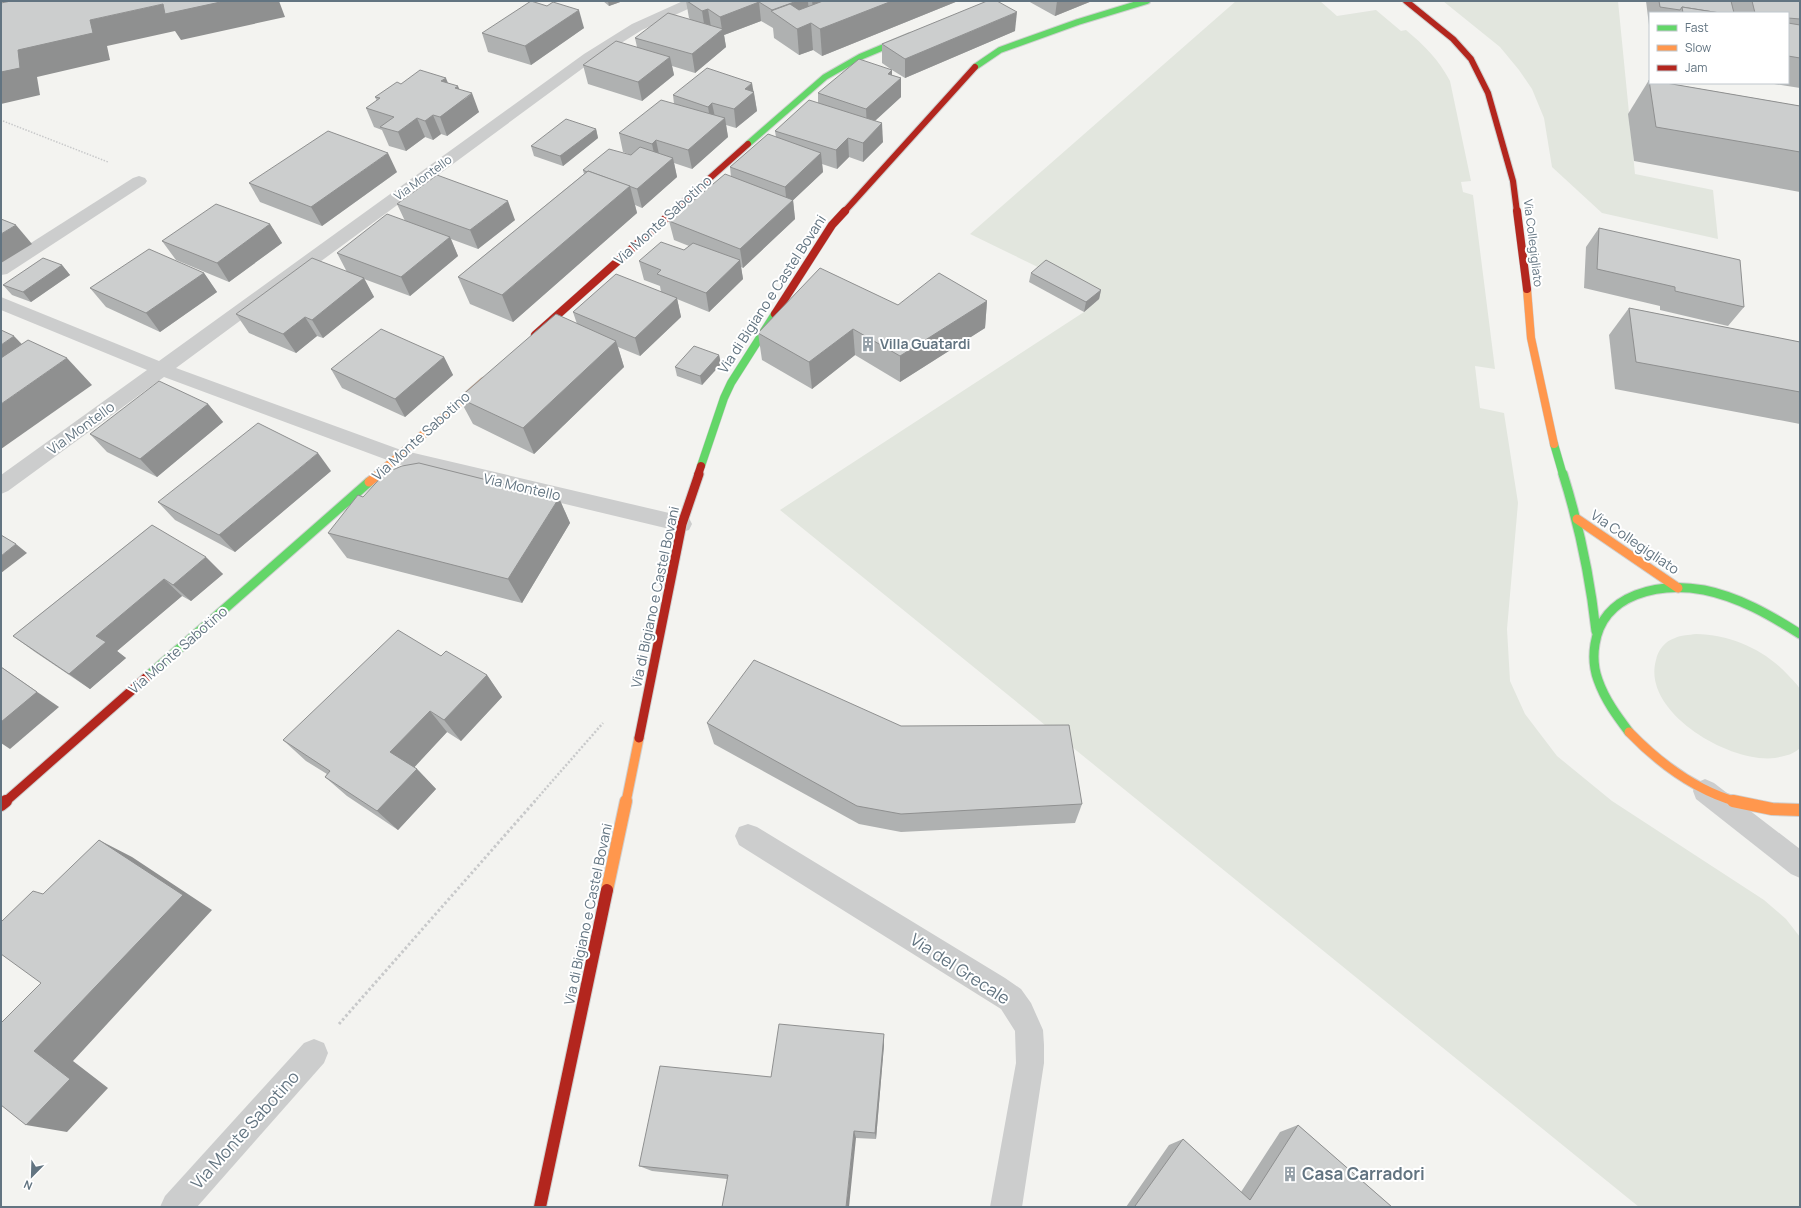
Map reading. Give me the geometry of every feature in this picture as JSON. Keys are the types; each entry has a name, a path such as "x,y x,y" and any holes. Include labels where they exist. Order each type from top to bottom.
{"street":[{"name":"Via Montello","path":"1,486 589,57 637,27 694,1"},
{"name":"Via di Bigiano e Castel Bovani","path":"540,1207 654,672 682,524 731,382 832,225 976,65 1000,50 1078,22 1147,1"},
{"name":"Via Collegigliato","path":"1406,1 1462,48 1471,59 1488,93 1513,181 1531,338 1543,400 1562,478 1577,519 1594,605 1596,631"},
{"name":"Via Monte Sabotino","path":"529,340 827,74 849,62 922,31"},
{"path":"1,270 139,181"},
{"name":"Via Montello","path":"1,303 161,369 398,458 682,524"},
{"name":"Via Monte Sabotino","path":"1,805 398,458 494,372"},
{"name":"Via Collegigliato","path":"1577,519 1678,588"},
{"path":"1800,634 1770,615 1739,601 1708,592 1678,588 1649,590 1626,598 1608,612 1596,631 1593,642 1594,666 1598,680 1610,708 1632,736 1645,749 1677,773 1694,783 1729,799 1764,808 1800,810"},
{"path":"1694,783 1800,865"},
{"name":"Via del Grecale","path":"748,836 995,988 1011,999 1021,1013 1029,1030 1030,1063 1006,1207"},
{"name":"Via Monte Sabotino","path":"176,1207 314,1053"}],"path":[{"path":"3,121 116,165 139,181"},
{"path":"314,1053 608,717"}],"shaded area":[{"path":"1236,1 1320,1 1337,16 1376,10 1401,31 1406,30 1419,41 1431,53 1450,81 1471,181 1461,182 1463,192 1473,195 1495,369 1475,366 1480,408 1504,413 1518,503 1507,629 1510,681 1525,714 1557,756 1612,801 1764,900 1786,919 1800,937 1800,1207 1639,1207 780,510 1084,312 1099,299 970,234"},
{"path":"1443,1 1618,1 1635,174 1713,190 1718,239 1602,213 1552,167 1544,118 1532,89 1519,70 1500,47"},
{"path":"1696,634 1722,637 1746,645 1758,651 1779,666 1795,682 1800,690 1800,748 1791,754 1775,758 1756,758 1735,753 1693,731 1675,715 1662,698 1655,679 1656,660 1660,649 1671,639"}],"building":[{"path":"11,1 225,1 165,14 163,4 90,20 93,33 18,50 20,68 1,72 1,3"},
{"path":"531,1 547,6 553,2 579,10 525,46 482,33"},
{"path":"687,1 797,1 772,10 759,2 720,17 708,9 702,11"},
{"path":"823,1 892,1 820,29 811,23 797,29 771,11 790,4 799,10"},
{"path":"987,1 997,1 1017,12 905,59 882,44"},
{"path":"1659,1 1731,1 1734,12 1714,12 1682,7 1680,10 1660,7"},
{"path":"1752,1 1800,1 1800,19 1789,18 1789,12 1755,12"},
{"path":"1682,7 1714,12 1683,12"},
{"path":"668,13 723,29 692,54 635,38"},
{"path":"1789,23 1800,25 1800,58 1789,56"},
{"path":"616,41 670,57 638,82 583,65"},
{"path":"859,59 892,70 888,74 901,78 866,109 818,93"},
{"path":"707,68 752,83 745,89 754,92 734,109 712,103 708,107 673,95"},
{"path":"420,70 446,78 441,81 458,86 455,88 472,93 440,117 433,115 425,121 417,118 398,132 380,127 394,117 366,108 380,98 375,97 397,82 401,84"},
{"path":"1650,84 1672,84 1800,106 1800,152 1656,127"},
{"path":"661,100 725,118 688,150 656,140 652,144 619,133"},
{"path":"809,100 882,123 863,143 848,138 836,150 775,131"},
{"path":"566,119 596,129 560,156 531,146"},
{"path":"328,131 388,153 311,207 249,183"},
{"path":"768,134 821,153 785,187 730,167"},
{"path":"640,147 673,158 637,189 583,170 609,149 631,155"},
{"path":"588,171 630,186 502,295 458,277"},
{"path":"725,174 793,200 740,249 669,221"},
{"path":"437,175 508,201 470,230 397,204"},
{"path":"216,204 270,224 217,263 162,241"},
{"path":"387,214 450,237 401,277 337,253"},
{"path":"1,219 16,225 1,234"},
{"path":"1599,228 1740,260 1744,307 1675,291 1675,287 1597,269"},
{"path":"661,242 684,250 693,243 740,260 706,293 657,274 661,270 639,261"},
{"path":"149,249 204,273 146,313 90,288"},
{"path":"43,258 62,265 23,292 3,285"},
{"path":"312,258 364,278 312,320 305,317 283,334 236,314"},
{"path":"1046,260 1101,290 1086,302 1031,273"},
{"path":"820,268 898,305 939,273 987,301 900,356 853,329 809,362 758,333"},
{"path":"616,274 677,298 635,338 573,312"},
{"path":"1629,308 1800,342 1800,392 1636,362"},
{"path":"556,314 616,341 523,428 459,398"},
{"path":"381,329 444,357 395,399 331,369"},
{"path":"1,330 14,336 1,345"},
{"path":"28,340 67,358 1,404 1,358"},
{"path":"694,346 719,355 700,376 675,367"},
{"path":"159,381 208,404 140,459 90,434"},
{"path":"258,423 318,453 219,535 158,502"},
{"path":"419,463 559,498 508,579 328,533 358,495 363,497 385,473 402,466"},
{"path":"152,525 206,557 173,585 164,579 96,636 106,642 69,674 13,636"},
{"path":"1,535 16,544 1,556"},
{"path":"398,630 441,656 446,651 487,675 444,720 430,711 390,752 417,769 377,811 325,777 330,771 283,740"},
{"path":"754,660 901,726 1069,725 1082,804 901,814 857,806 707,723"},
{"path":"1,667 37,692 1,722"},
{"path":"99,840 183,895 34,1051 70,1079 26,1125 1,1105 1,1023 41,983 1,954 1,922 33,891 43,894"},
{"path":"779,1024 884,1034 875,1133 854,1131 846,1207 722,1207 728,1175 639,1166 660,1066 771,1077"},
{"name":"Casa Carradori","path":"1298,1125 1392,1207 1135,1206 1183,1139 1250,1200"}],"traffic: fast":[{"path":"975,67 1000,50 1078,22 1147,1"},
{"path":"748,144 825,77 860,57 910,36"},
{"path":"701,466 724,398 731,383 775,314"},
{"path":"1554,444 1577,519 1593,605 1596,631"},
{"path":"148,676 369,482"},
{"path":"1629,732 1610,706 1598,679 1594,654 1597,632 1608,612 1627,598 1654,589 1688,588 1703,590 1747,604 1800,634"}],"traffic: slow":[{"path":"1527,289 1531,338 1554,444"},
{"path":"369,482 484,381"},
{"path":"1577,519 1678,588"},
{"path":"1629,732 1643,747 1659,760 1693,783 1712,793 1752,806 1800,810"},
{"path":"607,890 639,738"}],"traffic: jam":[{"path":"1406,1 1453,39 1471,59 1488,93 1513,181 1527,289"},
{"path":"775,314 832,225 975,67"},
{"path":"535,335 748,144"},
{"path":"639,738 682,524 701,466"},
{"path":"1,805 148,676"},
{"path":"540,1207 607,890"}],"place":[{"name":"Villa Guatardi","path":"868,344"},
{"name":"Casa Carradori","path":"1290,1174"}]}
